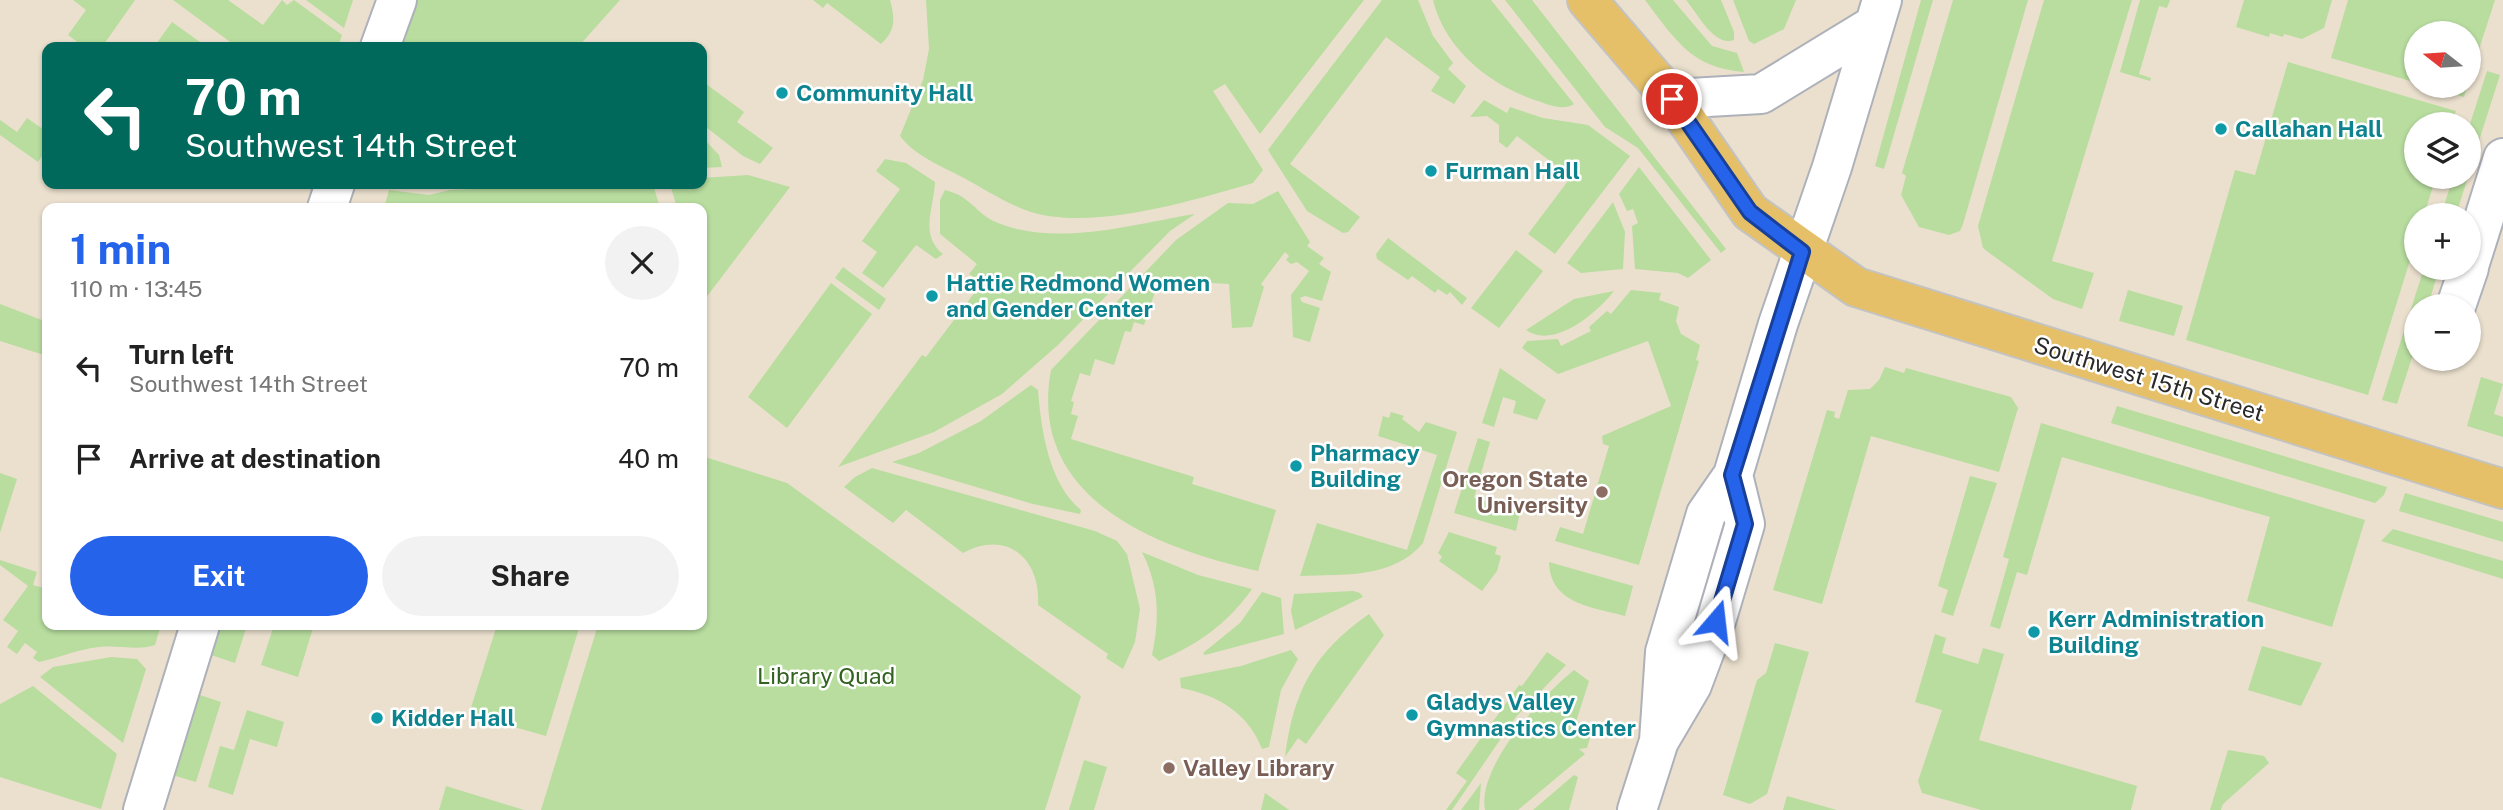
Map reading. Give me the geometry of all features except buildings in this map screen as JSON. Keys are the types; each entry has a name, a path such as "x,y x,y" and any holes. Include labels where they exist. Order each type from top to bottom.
{"main road":[{"name":"Southwest 15th Street","path":"1587,0 1672,99 1750,212 1802,252 1856,287 2503,489"}],"street":[{"path":"382,42 397,0"},
{"path":"1672,99 1761,94 1878,12"},
{"path":"1636,810 1659,741 1692,685 1716,621 1745,524 1732,475 1802,252 1832,167 1878,12"},
{"path":"2481,229 2503,159"},
{"path":"143,810 198,630"}],"shaded area":[{"name":"Oregon State University","path":"0,0 2503,0 2503,810 0,810"}],"green space":[{"path":"73,0 135,0 106,42 77,42 68,35 86,10"},
{"path":"173,0 228,0 263,25 282,0 287,5 294,0 342,35 340,42 230,42"},
{"path":"306,0 353,0 344,28"},
{"path":"410,0 620,0 582,42 397,42"},
{"path":"813,0 890,0 892,29 881,44 827,3 823,8"},
{"path":"926,0 1364,0 1260,134 1225,84 1213,91 1263,170 1253,183 1140,212 1081,218 1053,217 1011,204 928,159 900,136 923,80 929,49"},
{"path":"1382,0 1418,0 1433,36 1453,63 1448,69 1466,86 1454,104 1431,91 1440,77 1386,37 1290,164 1360,217 1348,232 1343,233 1307,211 1268,150"},
{"path":"1433,0 1491,0 1574,104 1561,107 1547,104 1520,94 1487,76 1472,64 1448,35"},
{"path":"1505,0 1532,0 1726,249 1721,253 1638,148 1605,127"},
{"path":"1645,0 1673,0 1712,46 1737,53 1744,72 1710,65 1697,58 1676,39"},
{"path":"1686,0 1721,0 1734,32 1734,40 1720,39 1713,34"},
{"path":"1733,0 1796,0 1784,29 1754,44 1749,41"},
{"path":"1921,0 1933,0 1884,169 1875,166"},
{"path":"1953,0 2028,0 1963,224 1960,231 1949,235 1919,227 1901,195 1906,176 1902,173"},
{"path":"2044,0 2132,0 2052,261 2094,273 2082,309 2053,299 1988,252 1983,248 1978,226"},
{"path":"2140,0 2170,0 2167,8 2159,6 2139,74 2151,78 2150,81 2120,72"},
{"path":"2244,0 2332,0 2324,28 2302,39 2270,33 2269,37 2236,27"},
{"path":"2348,0 2495,0 2482,40 2482,21 2404,21 2404,79 2331,58"},
{"path":"172,22 200,42 158,42"},
{"path":"2288,62 2456,111 2404,112 2404,189 2432,189 2428,203 2404,203 2404,280 2368,395 2186,340 2235,170 2255,175"},
{"path":"2487,71 2500,75 2481,134 2481,112 2474,112 2478,98 2482,98"},
{"path":"707,85 744,112 737,122 773,148 760,164 743,156 707,128"},
{"path":"1484,100 1507,113 1510,107 1543,118 1588,125 1630,156 1555,254 1528,234 1571,177 1517,136 1507,148 1499,142 1499,125 1487,116 1470,117"},
{"path":"27,118 42,128 42,156 38,162 0,135 0,120 17,132"},
{"path":"707,142 719,155 722,167 707,168"},
{"path":"885,159 906,163 935,182 930,230 931,238 943,254 936,259 916,245 883,288 862,273 877,252 862,241 900,189 876,171"},
{"path":"1639,167 1711,260 1688,278 1678,273 1635,269 1632,226 1638,223 1633,209 1627,211 1619,194"},
{"path":"748,175 790,187 707,296 707,203 676,203 671,189 707,189 707,178"},
{"path":"654,189 659,203 385,203 389,190 429,195 450,190"},
{"path":"2449,189 2464,189 2460,203 2445,203"},
{"path":"945,190 962,197 998,223 1021,230 1046,233 1122,228 1195,214 1170,231 1058,345 1002,394 934,432 838,467 922,355 926,357 978,288 980,281 969,274 977,264 940,234 940,200"},
{"path":"1278,191 1310,242 1307,246 1324,258 1319,264 1331,272 1322,301 1305,296 1300,298 1302,302 1320,308 1310,342 1293,337 1291,295 1309,271 1297,262 1291,264 1286,260 1289,256 1285,252 1261,284 1264,287 1252,327 1232,328 1229,284 1159,280 1144,325 1134,322 1131,332 1125,331 1114,365 1095,359 1090,376 1080,373 1071,401 1074,402 1071,414 1078,416 1071,439 1194,477 1192,484 1276,510 1258,571 1179,548 1141,531 1107,510 1079,484 1059,453 1049,415 1051,370 1176,240 1228,203 1253,204"},
{"path":"1613,202 1625,232 1623,269 1581,273 1567,263"},
{"path":"1388,238 1467,298 1462,305 1450,292 1447,295 1438,289 1435,293 1412,276 1408,280 1377,259 1376,254"},
{"path":"1516,250 1543,271 1499,328 1471,308"},
{"path":"843,267 886,299 879,310 835,278"},
{"path":"2420,280 2436,280 2431,294 2416,294"},
{"path":"831,283 872,314 787,428 748,397"},
{"path":"1631,290 1661,293 1659,300 1679,307 1676,321 1681,334 1700,345 1696,360 1699,361 1639,565 1555,541 1560,527 1583,534 1609,446 1603,444 1602,436 1671,406 1648,341 1558,374 1522,348 1527,341 1558,339 1561,346 1591,331 1589,327 1607,311 1611,314"},
{"path":"2128,290 2183,306 2174,336 2119,321"},
{"path":"1614,291 1587,318 1562,332 1537,335 1526,330 1574,299"},
{"path":"0,304 42,320 42,354 0,341"},
{"path":"2404,331 2404,371 2408,371 2397,404 2382,400"},
{"path":"1885,367 1904,373 1906,368 2011,397 2018,408 1999,472 1871,436 1822,604 1773,590 1827,410 1835,412 1834,417 1839,419 1848,390 1870,389 1879,380"},
{"path":"1500,368 1546,400 1537,420 1513,413 1516,401 1503,397 1494,427 1482,423"},
{"path":"2481,377 2503,384 2494,414 2503,417 2503,437 2467,426"},
{"path":"1031,385 1038,390 1044,439 1054,471 1070,499 1081,510 1080,514 1033,504 892,462 919,453 981,421"},
{"path":"2117,406 2387,487 2384,495 2375,503 2111,423"},
{"path":"1391,412 1404,416 1402,419 1419,432 1426,422 1457,432 1423,543 1411,555 1382,569 1350,574 1300,576 1317,523 1407,550 1437,455 1378,436 1383,416 1389,418"},
{"path":"2041,423 2365,520 2332,627 2247,601 2270,517 2062,457 2027,575 2017,572 2000,629 1990,626 2009,559 2003,557"},
{"path":"1478,438 1490,442 1474,498 1520,512 1516,531 1454,513"},
{"name":"Library Quad","path":"707,458 787,483 1081,696 1045,810 541,810 596,630 707,630"},
{"path":"872,468 1095,531 1117,541 1127,554 1140,609 1135,642 1123,669 1106,658 1108,654 1038,605 1034,574 1018,552 993,544 979,546 963,553 906,510 893,523 844,487"},
{"path":"0,473 17,479 0,533"},
{"path":"1970,476 1997,483 1953,616 1941,612 1948,590 1938,586"},
{"path":"2405,493 2503,522 2503,542 2399,511"},
{"path":"2393,529 2503,561 2503,579 2381,541"},
{"path":"1449,532 1497,547 1495,554 1501,556 1497,571 1482,591 1439,561 1442,557 1438,553"},
{"path":"1142,552 1198,575 1252,589 1233,613 1211,632 1187,648 1159,661 1152,655 1157,615 1155,590"},
{"path":"0,560 37,572 33,585 42,588 42,630 160,630 155,645 142,648 91,648 39,662 33,658 37,652 25,643 17,654 7,647 18,631 3,620 28,586 0,565"},
{"path":"1549,562 1633,586 1625,616 1587,606 1565,595 1551,576"},
{"path":"1353,591 1363,597 1295,630 1291,611 1294,594"},
{"path":"1262,592 1281,598 1284,634 1205,655 1203,653 1240,623"},
{"path":"1369,614 1384,635 1306,744 1298,738 1285,757 1294,713 1309,675 1334,643"},
{"path":"215,630 245,630 235,663 208,654"},
{"path":"272,630 312,630 298,677 261,665"},
{"path":"495,630 578,630 546,736 469,714"},
{"path":"1935,634 1946,638 1942,653 1978,664 1983,648 2004,654 1979,740 2137,786 2131,810 1981,810 1922,793 1918,781 1942,710 1915,702"},
{"path":"1775,643 1809,652 1767,794 1750,804 1723,795 1757,680 1766,673"},
{"path":"2262,646 2322,663 2301,706 2248,690"},
{"path":"1291,650 1298,659 1281,690 1269,747 1262,749 1249,725 1230,708 1207,695 1181,688 1180,678 1241,666"},
{"path":"1547,652 1566,665 1515,718 1452,810 1446,810 1467,781 1456,773 1519,685 1522,686"},
{"path":"111,657 137,659 146,669 123,743 40,677 53,667"},
{"path":"1574,670 1589,681 1576,722 1593,727 1587,748 1579,749 1585,754 1518,810 1485,810 1485,792 1501,753 1530,714"},
{"path":"33,686 117,754 101,809 0,777 0,704"},
{"path":"194,693 221,702 196,782 169,774"},
{"path":"247,710 284,722 277,747 250,739 233,795 208,787 220,746 234,750"},
{"path":"2228,750 2264,756 2269,763 2223,804 2221,810 2210,810"},
{"path":"1084,760 1107,767 1094,810 1069,810"},
{"path":"1574,775 1578,777 1569,810 1533,810"},
{"path":"1481,783 1479,810 1461,810"},
{"path":"446,786 524,810 439,810"},
{"path":"1265,793 1289,810 1261,810"},
{"path":"1787,796 1837,810 1783,810"}],"place":[{"name":"Community Hall","path":"782,93"},
{"name":"Callahan Hall","path":"2221,129"},
{"name":"Furman Hall","path":"1431,171"},
{"name":"Hattie Redmond Women and Gender Center","path":"932,296"},
{"name":"Pharmacy Building","path":"1296,466"},
{"name":"Oregon State University","path":"1602,492"},
{"name":"Kerr Administration Building","path":"2034,632"},
{"name":"Gladys Valley Gymnastics Center","path":"1412,715"},
{"name":"Kidder Hall","path":"377,718"},
{"name":"Valley Library","path":"1169,768"}],"route":[{"path":"1672,99 1750,212 1802,252 1732,475 1745,524 1716,621"}]}
